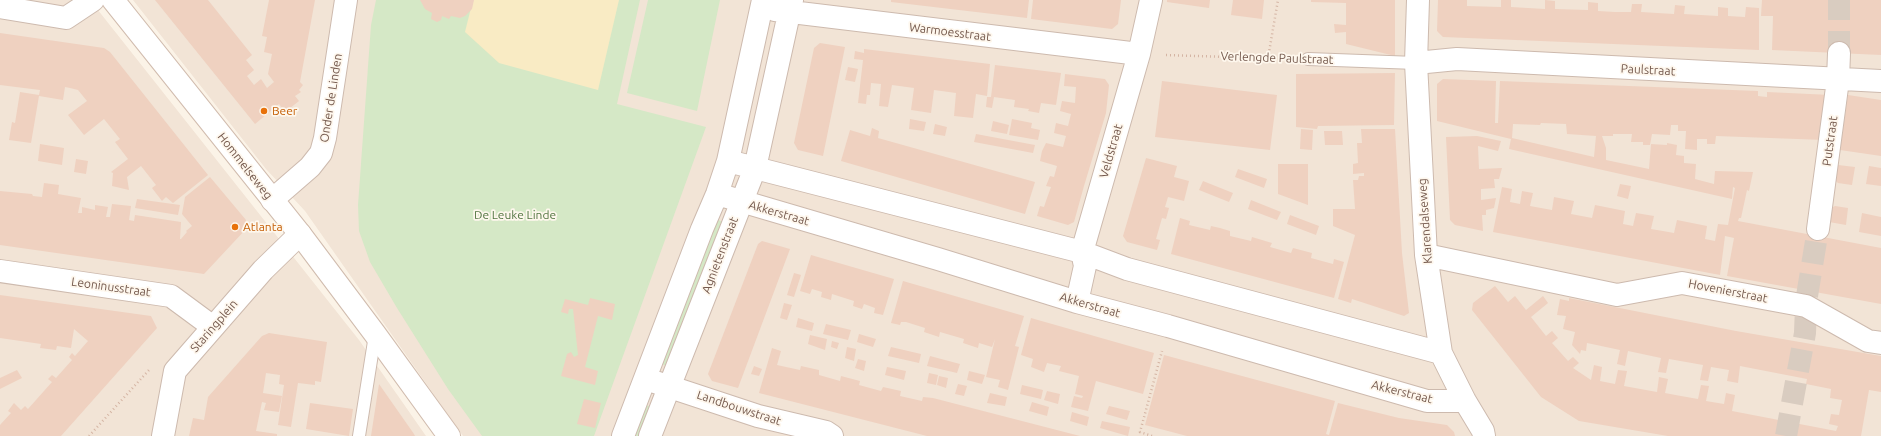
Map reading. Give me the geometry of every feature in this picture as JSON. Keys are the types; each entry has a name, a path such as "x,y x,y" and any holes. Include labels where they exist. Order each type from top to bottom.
{"street":[{"path":"0,7 66,18 93,0"},
{"name":"Hommelseweg","path":"113,0 300,234 449,436"},
{"name":"Onder de Linden","path":"272,200 310,167 321,153 325,138 346,0"},
{"name":"Veldstraat","path":"1077,302 1085,266 1082,252 1139,54 1151,0"},
{"name":"Klarendalseweg","path":"1418,0 1416,63 1426,255 1441,353 1465,402 1488,434"},
{"name":"Warmoesstraat","path":"763,4 1139,54"},
{"name":"Agnietenstraat","path":"623,436 728,162 763,4"},
{"name":"Agnietenstraat","path":"650,436 754,168 791,7"},
{"name":"Putstraat","path":"1818,229 1838,80 1839,53"},
{"name":"Paulstraat","path":"1416,63 1457,59 1838,80 1881,81"},
{"path":"728,162 1082,252 1127,269 1441,353"},
{"name":"Akkerstraat","path":"717,194 938,259 1077,302 1168,326 1427,401 1465,402"},
{"name":"Staringplein","path":"163,436 175,371 263,270 300,234"},
{"name":"Hovenierstraat","path":"1426,255 1616,295 1682,283 1806,301 1868,341 1881,343"},
{"name":"Leoninusstraat","path":"0,271 171,296 213,328"},
{"name":"Landbouwstraat","path":"646,379 758,416 826,432 832,436"}],"lane":[{"name":"Verlengde Paulstraat","path":"1308,59 1416,63"},
{"path":"358,436 375,334"}],"path":[{"path":"1268,58 1278,0"},
{"name":"Verlengde Paulstraat","path":"1139,54 1308,59"},
{"path":"1152,436 1140,432 1168,326"},
{"path":"89,436 151,367"}],"shaded area":[{"path":"0,0 90,0 359,340 426,436 0,436"},
{"path":"133,0 1881,0 1881,436 463,436 305,211 266,169"}],"green space":[{"name":"De Leuke Linde","path":"376,0 640,0 617,104 706,127 594,436 482,436 448,389 370,262 359,231 358,205 371,25"},
{"path":"648,0 720,0 697,111 627,93"},
{"path":"712,217 723,222 669,367 657,362"},
{"path":"643,404 655,408 644,436 630,436"}],"sand":[{"path":"473,0 619,0 598,90 499,63 465,32"}],"building":[{"path":"155,0 208,0 252,55 246,60 254,70 247,76 254,85 261,79 267,88 274,82 268,74 272,54 264,52 267,37 262,36 269,0 315,0 300,82 303,85 299,90 301,92 295,96 299,101 285,112 279,104 255,124"},
{"path":"420,0 474,0 472,9 465,16 460,18 451,16 449,19 442,16 441,20 437,22 431,19 432,13 425,9"},
{"path":"891,0 1029,0 1027,18 891,2"},
{"path":"1033,0 1121,0 1118,24 1112,29 1031,19"},
{"path":"1167,0 1210,0 1209,8 1167,2"},
{"path":"1233,0 1264,0 1262,19 1231,15"},
{"path":"1311,0 1395,0 1395,56 1346,44 1346,32 1335,33 1334,24 1346,25 1346,3 1311,2"},
{"path":"1438,0 1467,0 1467,6 1501,7 1501,0 1511,0 1511,7 1545,9 1545,0 1555,1 1555,9 1588,10 1588,2 1598,3 1598,11 1615,12 1631,12 1632,4 1642,4 1641,12 1674,14 1675,5 1685,6 1684,14 1718,16 1718,7 1728,8 1728,16 1745,17 1746,7 1759,8 1759,50 1443,37 1437,31"},
{"path":"1762,0 1881,0 1881,55 1772,50 1773,16 1761,16"},
{"path":"0,33 104,48 110,52 208,175 173,203 166,197 162,201 152,188 156,185 141,166 127,177 129,190 112,186 113,173 111,172 128,159 115,142 120,139 104,119 84,135 68,115 87,101 78,90 65,87 63,100 39,96 31,143 9,140 12,122 15,123 20,92 39,95 40,90 0,85"},
{"path":"820,43 845,47 823,156 798,150 794,143 814,48"},
{"path":"864,49 990,64 987,96 976,94 973,118 954,116 956,93 934,90 931,113 911,110 914,88 892,85 888,107 879,106 881,84 871,83 870,95 867,95 866,104 858,103 863,60 854,59 855,51 864,53"},
{"path":"995,65 1061,73 1056,105 1041,103 1039,113 1028,111 1029,109 1014,107 1015,100 994,97 992,108 986,107 987,97 991,97"},
{"path":"848,67 858,69 855,82 845,80"},
{"path":"1395,73 1394,125 1318,126 1317,129 1296,127 1296,74"},
{"path":"1065,74 1105,79 1109,85 1106,113 1074,222 1068,225 1037,216 1040,206 1044,207 1051,187 1046,186 1050,176 1054,177 1057,166 1040,161 1042,151 1046,143 1063,147 1066,136 1054,133 1056,123 1068,126 1071,114 1060,111 1062,101 1075,103 1076,87 1064,86"},
{"path":"1443,79 1496,81 1495,123 1498,123 1500,81 1758,91 1758,96 1767,97 1767,92 1831,95 1824,140 1716,136 1715,144 1707,144 1707,139 1697,139 1697,150 1685,149 1686,131 1678,131 1678,125 1671,125 1670,135 1652,134 1650,145 1643,145 1643,142 1631,142 1632,134 1613,134 1613,136 1602,136 1606,148 1606,160 1649,169 1651,144 1667,145 1667,143 1677,145 1676,155 1684,156 1684,163 1696,164 1695,179 1714,184 1715,171 1753,172 1749,191 1747,190 1741,218 1739,218 1738,221 1881,248 1881,304 1727,276 1734,238 1725,236 1720,275 1493,232 1502,187 1512,189 1510,202 1520,204 1522,191 1533,193 1530,206 1552,210 1554,197 1574,201 1571,214 1592,218 1595,205 1625,211 1623,224 1633,226 1636,213 1654,216 1651,229 1674,233 1677,220 1707,226 1705,239 1715,241 1718,224 1728,225 1735,188 1733,187 1732,199 1509,149 1511,139 1437,121 1437,84","holes":["1513,124 1566,124 1567,134 1596,136 1594,157 1512,138"]},
{"path":"1162,81 1277,95 1270,150 1155,137"},
{"path":"1848,95 1881,100 1881,156 1840,150"},
{"path":"910,119 926,122 924,131 909,129"},
{"path":"1012,119 1032,123 1031,128 1040,130 1038,140 1009,135"},
{"path":"993,121 1009,125 1007,134 991,131"},
{"path":"935,124 947,127 945,136 933,134"},
{"path":"872,128 879,131 878,138 1035,182 1025,214 841,161 850,130 870,136"},
{"path":"1301,129 1313,130 1312,150 1300,149"},
{"path":"1361,129 1395,129 1402,253 1409,313 1404,316 1352,299 1351,303 1338,299 1355,235 1333,226 1333,209 1355,209 1353,180 1358,180 1359,176 1364,176 1364,173 1353,174 1353,164 1358,163 1357,143 1362,143"},
{"path":"1324,131 1342,131 1343,145 1325,145"},
{"path":"976,134 1035,145 1033,153 974,142"},
{"path":"1477,136 1501,141 1498,151 1478,146 1479,169 1502,168 1499,179 1494,179 1495,188 1481,189 1481,200 1496,198 1494,208 1486,210 1486,215 1482,215 1483,231 1455,225 1450,220 1446,137"},
{"path":"40,144 64,148 62,165 38,161"},
{"path":"1146,158 1177,166 1174,177 1189,181 1184,201 1168,197 1165,207 1169,208 1166,219 1162,218 1156,239 1160,240 1157,250 1127,242 1123,236"},
{"path":"76,159 88,161 86,174 74,172"},
{"path":"1278,164 1308,164 1308,205 1278,194"},
{"path":"1838,165 1855,167 1852,185 1838,183 1835,180"},
{"path":"1869,166 1881,168 1881,186 1866,184"},
{"path":"1238,169 1267,179 1264,188 1235,177"},
{"path":"210,177 246,220 246,229 204,274 0,245 0,191 32,194 33,196 42,197 44,183 59,185 58,194 81,198 78,213 82,213 82,207 95,210 95,205 108,207 106,217 110,217 112,204 131,206 129,220 134,221 135,215 181,222 181,239 187,232 186,231 192,226 182,214 185,197"},
{"path":"1203,181 1233,193 1229,202 1199,190"},
{"path":"1620,184 1631,186 1628,199 1617,196"},
{"path":"137,199 180,205 178,215 135,208"},
{"path":"1251,200 1281,212 1277,220 1248,209"},
{"path":"1835,206 1848,208 1846,225 1829,222 1831,208"},
{"path":"1862,213 1881,217 1881,236 1859,232"},
{"path":"1290,215 1319,226 1316,235 1287,224"},
{"path":"1180,218 1190,221 1189,225 1210,230 1211,226 1220,228 1230,231 1230,236 1251,241 1252,237 1272,243 1270,247 1291,253 1293,248 1312,253 1311,258 1333,264 1334,259 1344,262 1334,298 1171,254"},
{"path":"762,241 790,249 738,388 712,381 708,374 758,244"},
{"path":"811,255 894,279 883,315 874,313 875,308 864,304 862,309 853,306 854,301 832,294 831,300 821,297 822,292 812,289 810,294 800,291"},
{"path":"794,273 801,275 794,297 787,295"},
{"path":"903,281 1024,316 1015,346 1019,347 1008,390 998,387 1000,380 986,377 995,339 992,347 979,343 978,348 963,343 964,339 940,332 939,337 924,332 925,328 906,322 901,322 900,325 891,323"},
{"path":"1495,286 1508,302 1515,296 1526,310 1543,296 1548,303 1531,317 1546,336 1552,331 1558,338 1552,343 1568,361 1573,357 1579,363 1573,368 1591,380 1594,365 1602,367 1600,381 1615,384 1618,370 1627,371 1624,386 1657,392 1659,377 1668,379 1665,393 1698,399 1701,385 1709,386 1706,401 1724,404 1726,393 1735,395 1732,411 1836,431 1838,426 1829,424 1831,414 1839,415 1842,400 1830,398 1831,389 1806,384 1807,379 1740,366 1738,383 1727,381 1729,370 1711,367 1708,381 1700,380 1703,365 1669,359 1666,373 1658,372 1661,358 1628,351 1625,366 1617,364 1620,350 1587,343 1586,351 1581,350 1580,354 1572,345 1575,332 1563,329 1566,316 1557,315 1560,299 1569,301 1569,298 1736,331 1881,356 1881,392 1869,390 1861,436 1668,436 1579,421 1541,397 1472,310 1473,303"},
{"path":"0,295 151,316 157,328 61,436 0,436 0,425 11,413 8,411 14,403 21,410 25,406 28,409 52,382 48,379 52,375 56,378 72,360 69,357 72,353 75,356 88,341 74,329 71,348 57,346 56,350 40,348 41,344 0,338"},
{"path":"590,298 615,304 612,320 598,316 585,367 598,371 595,385 561,376 567,354 571,352 574,357 578,355 573,309 569,309 568,314 561,312 565,299 588,305"},
{"path":"784,303 792,305 787,320 780,318"},
{"path":"798,318 814,323 812,331 796,327"},
{"path":"1031,318 1154,353 1143,394 1096,381 1088,411 1071,407 1074,396 1082,398 1083,396 1075,394 1079,376 1059,371 1061,366 1047,363 1044,372 1031,367 1033,359 1021,355"},
{"path":"826,324 851,330 848,340 823,334"},
{"path":"269,333 327,342 321,382 315,381 315,385 298,383 291,427 278,425 284,385 279,384 280,375 266,373 263,393 282,396 279,412 264,410 266,403 262,402 256,431 277,434 277,436 189,436 193,418 204,420 208,397 262,336"},
{"path":"859,334 876,339 873,347 857,342"},
{"path":"810,335 827,339 825,350 808,344"},
{"path":"832,341 839,343 837,349 831,347"},
{"path":"847,347 856,349 854,361 845,358"},
{"path":"891,347 921,354 919,363 888,356"},
{"path":"772,348 781,351 777,365 800,370 801,366 819,370 819,375 840,381 841,376 860,381 859,385 881,391 883,387 901,391 900,396 922,401 923,397 933,398 1080,436 927,436 759,393"},
{"path":"1164,355 1335,401 1326,434 1329,435 1338,403 1399,418 1447,425 1454,432 1455,436 1187,436 1145,425"},
{"path":"930,356 960,364 957,373 927,366"},
{"path":"858,359 866,361 864,371 855,368"},
{"path":"754,366 762,369 759,376 751,374"},
{"path":"887,367 906,371 904,380 885,375"},
{"path":"17,370 22,378 0,389 0,378"},
{"path":"969,371 985,375 982,384 967,380"},
{"path":"929,373 938,375 936,385 927,383"},
{"path":"939,376 948,378 946,388 937,385"},
{"path":"379,384 414,434 415,436 371,436"},
{"path":"958,384 967,386 964,396 955,394"},
{"path":"1022,385 1043,390 1041,399 1020,394"},
{"path":"1047,391 1060,394 1058,404 1044,400"},
{"path":"990,393 1007,397 1005,406 987,403"},
{"path":"584,399 601,403 595,428 577,424"},
{"path":"1032,402 1049,407 1047,416 1029,411"},
{"path":"310,403 353,409 349,436 306,429"},
{"path":"1109,406 1130,411 1127,420 1106,414"},
{"path":"1072,412 1089,417 1087,426 1070,421"},
{"path":"1102,421 1130,427 1128,436 1100,428"}],"tunnel":[{"path":"1839,0 1839,53"},
{"path":"1807,296 1818,229"},
{"path":"1786,436 1805,333 1806,306"}],"place":[{"name":"Beer","path":"264,111"},
{"name":"Atlanta","path":"235,227"}]}
